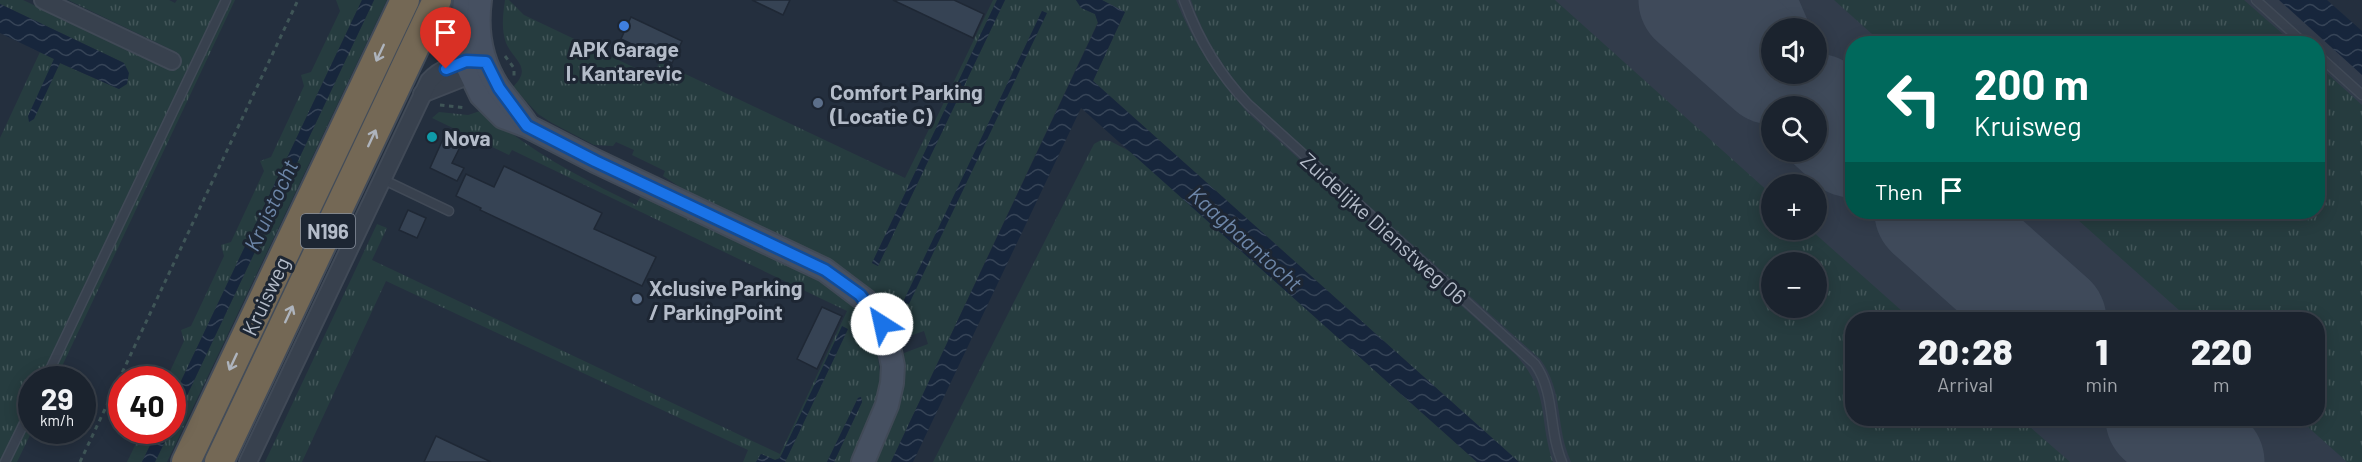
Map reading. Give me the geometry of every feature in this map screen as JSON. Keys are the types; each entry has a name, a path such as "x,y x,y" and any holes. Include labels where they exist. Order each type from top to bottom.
{"highway":[{"name":"Kruisweg","path":"186,462 405,0"},
{"name":"Kruisweg","path":"219,462 437,0"}],"street":[{"path":"43,0 172,61"},
{"path":"465,0 462,32 481,95 498,113 508,120 527,126 595,161 825,270 866,301 886,332 892,366 887,405 863,462"},
{"path":"474,66 479,34 480,0"},
{"path":"248,462 429,81 435,75 474,66"}],"lane":[{"path":"52,366 225,0"},
{"name":"Zuidelijke Dienstweg 06","path":"1184,0 1205,45 1225,77 1248,104 1535,364 1548,391 1555,440 1562,462"},
{"path":"2256,0 2296,36"},
{"path":"2325,61 2362,95"},
{"path":"382,179 449,211"},
{"path":"5,462 18,436"}],"path":[{"path":"80,462 298,0"}],"shaded area":[{"path":"1102,0 2282,0 2323,36 1845,36 1845,219 2325,219 2325,38 2362,70 2362,462 1519,462 1125,12"}],"green space":[{"path":"0,0 23,0 169,68 176,52 68,0 169,0 175,3 177,0 235,0 62,366 18,366 18,444 26,444 17,462 0,462 0,138 40,52 54,59 30,122 60,63 119,89 124,63 0,4"},
{"path":"336,0 362,0 186,371 186,366 172,366 184,341 181,330 191,326 224,256 221,245 231,242 264,171 260,161 271,157 304,86 301,75 311,72 340,11"},
{"path":"374,0 387,0 186,422 186,398"},
{"path":"505,0 509,0 524,15 652,76 660,62 905,178 993,0 997,0 872,263 878,266 1005,0 1076,0 1082,8 1095,14 1098,22 891,462 873,462 900,396 904,353 928,344 924,331 901,339 879,299 845,270 706,204 663,176 665,171 632,155 634,150 616,142 613,146 594,145 538,114 513,87 519,80 522,69 504,38","holes":["1042,11 1046,13 904,302"]},
{"path":"1102,0 1176,0 1207,60 1248,113 1516,355 1527,369 1539,395 1553,462 1519,462 1093,81 1125,12"},
{"path":"1191,0 1555,0 1761,185 1761,240 1822,240 1903,312 1845,312 1845,426 2029,426 2070,462 1571,462 1562,435 1553,384 1540,359 1251,100 1216,53"},
{"path":"1834,0 2244,0 2285,36 1874,36"},
{"path":"2325,71 2362,105 2362,462 2347,462 2307,426 2325,426 2325,312 2181,312 2077,219 2325,219"},
{"path":"483,110 537,151 595,185 636,205 641,196 660,201 815,277 843,296 857,309 876,343 880,373 878,397 872,418 853,462 834,462 862,402 861,397 858,398 827,462 785,462 848,329 779,459 775,460 761,454 756,462 743,462 748,450 386,281 302,462 265,462 377,224 387,228 372,260 780,454 847,311 512,150 509,155 432,118 439,112 468,115"},
{"path":"1101,140 1110,141 1131,152 1477,462 933,462 1094,144"},
{"path":"136,444 151,444 142,462 127,462"},
{"path":"164,444 176,444 167,462 155,462"}],"water":[{"name":"Kruistocht","path":"362,0 374,0 186,398 186,371"},
{"path":"997,0 1005,0 878,266 872,263"},
{"name":"Kaagbaantocht","path":"1076,0 1102,0 1125,12 1093,81 1519,462 1477,462 1081,108 913,462 891,462 1098,23 1095,14 1081,8"},
{"path":"2279,0 2327,0 2362,31 2362,75 2325,42 2325,36 2319,36"},
{"path":"0,4 124,63 129,73 127,84 119,89 60,63 34,119 29,122 28,116 54,59 0,33"},
{"path":"1042,11 1047,13 909,304 903,302"},
{"path":"842,326 848,329 785,462 756,462 761,454 775,460 780,458"},
{"path":"861,397 862,402 834,462 827,462 858,398"},
{"path":"151,444 164,444 155,462 142,462"}],"building":[{"path":"752,0 790,0 783,15"},
{"path":"893,0 954,0 984,14 973,38"},
{"path":"631,17 682,41 672,63 621,39"},
{"path":"443,139 460,147 452,163 464,168 457,181 430,168"},
{"path":"504,166 602,213 594,229 656,257 642,286 480,210 481,208 456,196 466,174 494,187"},
{"path":"408,210 426,218 417,238 399,230"},
{"path":"822,307 842,316 817,369 797,359"},
{"path":"436,436 491,462 424,462"}],"taxiway":[{"path":"1775,0 1783,18"},
{"path":"1812,84 1823,109 1844,134"}],"runway":[{"path":"1694,0 1761,59"},
{"path":"1827,119 1845,136"},
{"path":"1938,219 2042,312"},
{"path":"2170,426 2209,462"}],"place":[{"name":"APK Garage I. Kantarevic","path":"624,26"},
{"name":"Comfort Parking (Locatie C)","path":"818,103"},
{"name":"Nova","path":"432,137"},
{"name":"Xclusive Parking / ParkingPoint","path":"637,299"}],"route":[{"path":"446,69 466,61 486,62 493,80 527,126 595,161 825,270 860,295 872,307 882,324"}]}
